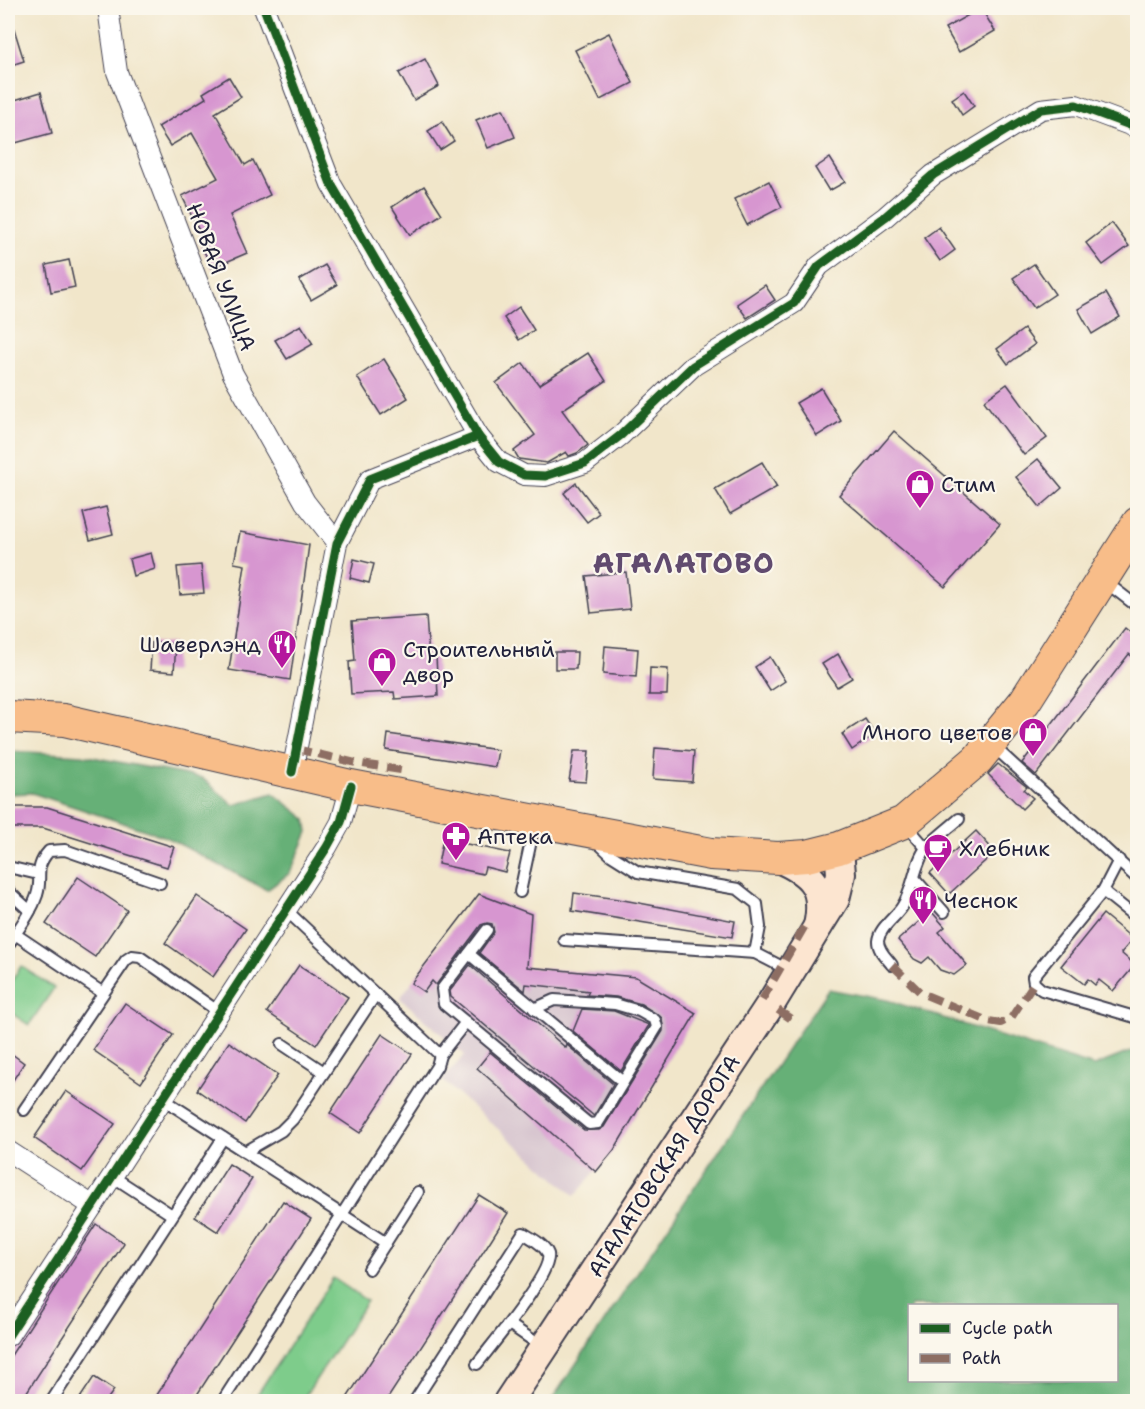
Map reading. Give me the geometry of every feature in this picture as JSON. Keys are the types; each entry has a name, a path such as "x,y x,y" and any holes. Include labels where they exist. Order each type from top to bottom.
{"main road":[{"path":"8,717 64,720 351,786 711,854 778,858 807,856 839,848 904,822 941,793 990,743 1025,700 1137,523"},
{"name":"АГАЛАТОВСКАЯ ДОРОГА","path":"508,1401 545,1348 835,899 841,874 839,848"},
{"path":"778,858 802,871 818,889 822,907 817,928"}],"street":[{"name":"НОВАЯ УЛИЦА","path":"108,8 117,72 233,374 304,502 337,543"},
{"path":"264,8 332,184 478,436 499,462 524,475 545,476 585,464 621,435 693,366 794,303 819,266 885,217 933,175 1041,109 1076,105 1137,128"},
{"path":"292,772 337,543 370,479 478,436"},
{"path":"8,1336 341,822 351,786"},
{"path":"8,1151 93,1206"}],"lane":[{"path":"1103,580 1137,607"},
{"path":"990,743 1137,879"},
{"path":"892,965 880,950 878,941 882,931 901,909 926,848 959,819"},
{"path":"520,892 535,822"},
{"path":"904,822 926,848"},
{"path":"584,831 611,855 638,872 738,889 757,904 760,927 755,953"},
{"path":"8,945 30,911 38,892 40,861 49,851 65,850 160,883"},
{"path":"1119,860 1103,891 1033,977 1034,983 1042,990 1137,1018"},
{"path":"8,867 38,874"},
{"path":"915,879 944,912"},
{"path":"8,891 30,911"},
{"path":"1103,891 1137,919"},
{"path":"286,910 440,1055"},
{"path":"488,930 442,989 441,997 444,1004 589,1124 598,1123 657,1027 655,1020 639,1011 615,1004 554,1000 534,1009"},
{"path":"15,934 103,993"},
{"path":"564,940 755,953 790,971"},
{"path":"469,954 623,1082"},
{"path":"24,1110 126,960 132,956 140,957 219,1012"},
{"path":"245,1152 281,1131 293,1119 376,994"},
{"path":"222,1401 437,1066 440,1055 466,1022"},
{"path":"282,1044 324,1072"},
{"path":"163,1099 386,1243"},
{"path":"51,1401 223,1138"},
{"path":"112,1176 172,1215"},
{"path":"369,1269 418,1192"},
{"path":"414,1401 523,1233 543,1246 548,1255 547,1267 509,1324 477,1364"},
{"path":"509,1324 545,1348"}],"shaded area":[{"path":"471,905 502,930 526,984 527,967 636,977 696,1013 617,1145 575,1196 442,1080 465,1055 400,998"}],"green space":[{"path":"8,751 82,755 202,778 234,805 273,793 306,819 308,832 290,873 267,890 166,837 32,793 8,794"},
{"path":"21,966 54,988 29,1025 8,1011 8,986"},
{"path":"828,989 887,1000 1094,1066 1137,1049 1137,1401 551,1401"},
{"path":"333,1278 367,1301 302,1401 253,1401"}],"building":[{"path":"981,8 995,31 959,52 945,28"},
{"path":"11,19 24,61 8,66 8,20"},
{"path":"609,33 633,83 600,100 575,50"},
{"path":"425,59 439,86 414,100 399,73"},
{"path":"229,77 241,97 215,113 245,165 253,160 270,195 230,215 247,253 212,268 199,241 203,239 182,196 218,178 192,133 170,146 158,127 206,98 203,93"},
{"path":"964,91 974,106 962,115 952,99"},
{"path":"41,92 52,133 8,145 8,102"},
{"path":"503,109 515,137 488,148 476,120"},
{"path":"442,122 454,141 440,150 428,131"},
{"path":"830,158 845,182 829,191 815,168"},
{"path":"769,181 782,207 747,225 734,199"},
{"path":"424,186 442,214 410,235 392,207"},
{"path":"1112,223 1129,246 1103,265 1086,243"},
{"path":"939,227 955,250 940,261 924,238"},
{"path":"69,260 75,287 51,292 46,265"},
{"path":"1034,264 1055,294 1034,308 1013,278"},
{"path":"325,265 337,285 311,300 299,280"},
{"path":"765,285 775,300 747,318 737,304"},
{"path":"1106,293 1120,317 1092,334 1078,309"},
{"path":"519,307 534,330 519,340 504,318"},
{"path":"301,325 313,344 287,359 275,340"},
{"path":"1024,329 1035,344 1008,364 997,349"},
{"path":"588,353 606,381 562,410 588,445 577,453 569,456 566,452 547,463 519,459 514,451 535,435 496,383 523,363 539,385"},
{"path":"384,359 408,398 381,415 357,377"},
{"path":"1007,384 1047,438 1024,455 984,401"},
{"path":"821,388 841,421 817,436 796,403"},
{"name":"Стим","path":"894,431 1000,524 945,587 839,495"},
{"path":"1038,459 1062,488 1040,507 1016,477"},
{"path":"762,462 777,487 730,514 715,489"},
{"path":"576,483 599,513 587,522 564,493"},
{"path":"106,507 113,534 90,540 83,513"},
{"path":"240,532 309,545 290,680 229,670 245,565 234,563"},
{"path":"151,553 155,569 133,576 129,559"},
{"path":"354,559 374,564 369,583 350,578"},
{"path":"201,565 204,593 180,595 177,567"},
{"path":"626,572 630,609 591,613 586,576"},
{"path":"426,616 429,657 436,656 438,696 395,699 394,692 351,694 349,662 355,661 352,621"},
{"path":"1125,628 1137,638 1137,660 1129,654 1036,775 1022,763"},
{"path":"152,642 176,644 174,672 150,670"},
{"path":"605,646 638,649 636,677 603,674"},
{"path":"555,652 577,652 576,669 555,669"},
{"path":"838,654 852,678 837,687 822,664"},
{"path":"770,657 785,681 770,691 755,667"},
{"path":"650,668 668,669 667,695 649,695"},
{"path":"865,719 875,734 852,750 842,734"},
{"path":"388,734 498,750 495,767 386,750"},
{"path":"655,748 694,751 692,782 653,779"},
{"path":"574,751 589,751 586,782 569,781"},
{"path":"998,764 1027,787 1024,790 1033,798 1022,809 988,774"},
{"path":"8,807 47,807 174,847 167,867 43,828 8,828"},
{"path":"976,831 995,852 949,894 930,873"},
{"path":"443,839 510,853 505,872 485,867 483,874 438,864"},
{"path":"78,877 127,910 95,957 46,924"},
{"path":"574,893 735,921 732,937 572,911"},
{"path":"479,894 531,914 527,967 636,977 696,1013 614,1150 596,1172 477,1068 490,1052 584,1130 599,1130 604,1127 663,1031 662,1018 641,1004 616,997 587,995 589,991 526,984 525,991 479,953 494,932 492,924 487,923 481,925 436,985 432,981 424,992 411,983"},
{"path":"197,896 246,929 213,977 165,943"},
{"path":"931,911 945,927 939,932 967,965 954,975 940,970 929,957 922,963 914,959 898,940"},
{"path":"1103,914 1133,939 1121,953 1135,965 1113,991 1099,980 1095,985 1088,979 1084,984 1061,966"},
{"path":"299,965 348,997 316,1045 267,1012"},
{"path":"470,965 566,1048 567,1045 613,1084 594,1116 451,997 450,991"},
{"path":"125,1003 173,1035 141,1083 93,1050"},
{"path":"582,1009 614,1011 649,1025 621,1071 573,1031"},
{"path":"382,1034 412,1054 360,1133 330,1113"},
{"path":"229,1042 278,1075 245,1123 197,1090"},
{"path":"8,1051 24,1063 8,1088"},
{"path":"66,1091 115,1124 82,1171 34,1138"},
{"path":"229,1164 252,1179 218,1232 195,1217"},
{"path":"479,1195 508,1213 487,1246 386,1401 345,1401"},
{"path":"283,1201 311,1219 193,1401 153,1401"},
{"path":"96,1224 124,1243 21,1401 8,1401 8,1360"},
{"path":"94,1377 114,1390 106,1401 78,1401"}],"marked path":[{"path":"296,749 356,763 406,771"},
{"path":"762,1000 806,924"},
{"path":"892,965 921,993 988,1021 1001,1023 1011,1018 1034,983"},
{"path":"778,1010 797,1023"}],"cycle path":[{"path":"264,8 331,184 478,436 370,479 337,543 292,772"},
{"path":"478,436 499,462 524,475 545,476 585,463 621,435 693,366 794,303 819,266 885,217 933,175 1041,109 1076,105 1138,128"},
{"path":"8,1336 327,847 341,822 351,786"}],"place":[{"name":"Стим","path":"920,510"},
{"name":"Шаверлэнд","path":"282,670"},
{"name":"Строительный двор","path":"382,688"},
{"name":"Много цветов","path":"1033,758"},
{"name":"Аптека","path":"456,862"},
{"name":"Хлебник","path":"938,874"},
{"name":"Чеснок","path":"923,926"}],"district":[{"name":"АГАЛАТОВО","path":"684,563"}]}
